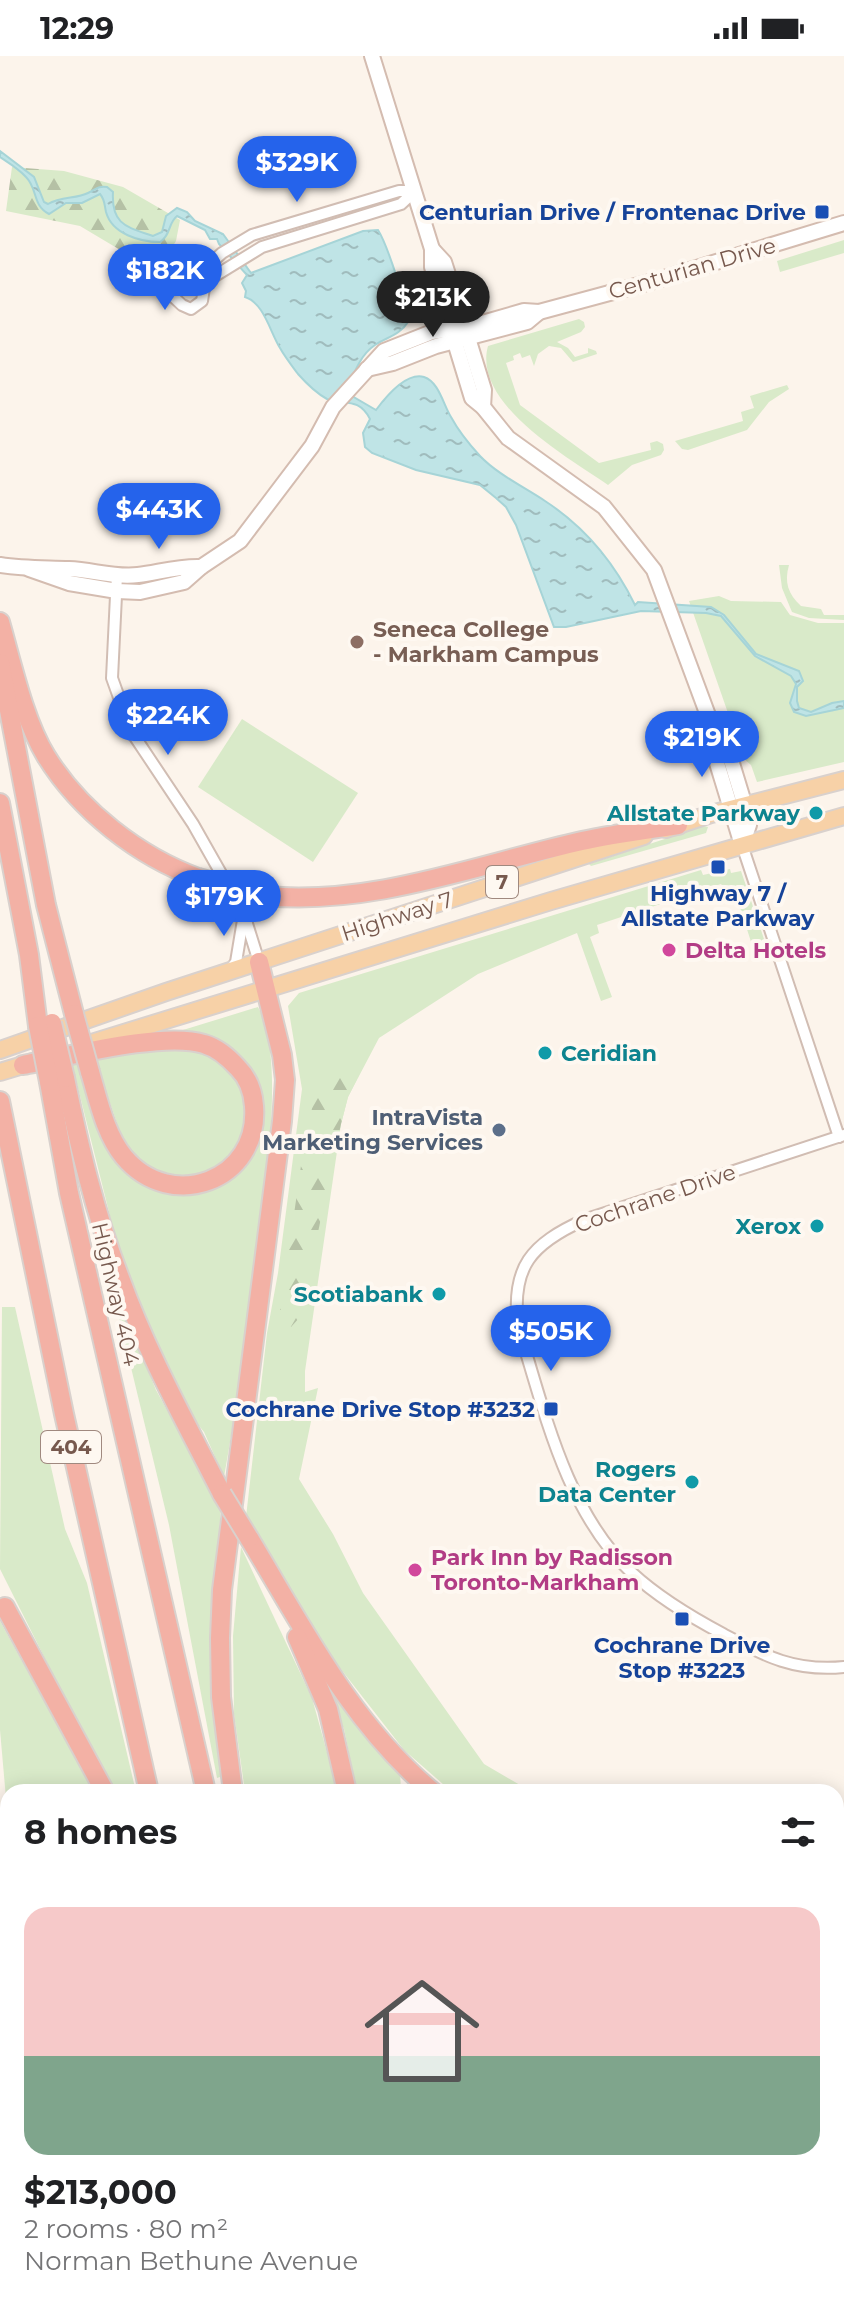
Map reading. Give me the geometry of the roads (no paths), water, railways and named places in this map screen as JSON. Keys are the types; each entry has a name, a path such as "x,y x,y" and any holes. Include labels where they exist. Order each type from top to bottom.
{"highway":[{"path":"0,622 23,701 46,756 92,812 139,850 171,868 198,878 266,896 301,899 368,892 583,841 678,825"},
{"path":"0,663 46,905 74,1014 90,1072 114,1140 123,1156 142,1175 168,1185 184,1187 218,1177 238,1162 249,1142 255,1115 253,1095 244,1074 226,1055 204,1044 173,1040 130,1045 23,1065"},
{"path":"0,803 57,1080 119,1277 152,1355 222,1494 317,1652 361,1717 423,1784"},
{"path":"232,1784 221,1697 222,1590 285,1080 278,1033 259,962"},
{"name":"Highway 404","path":"57,1080 69,1193 204,1784"},
{"name":"404","path":"0,1101 70,1442 147,1784"},
{"path":"249,1538 328,1709 345,1784"},
{"path":"5,1607 101,1784"}],"main road":[{"name":"Highway 7","path":"0,1050 229,971 678,825 844,780"},
{"name":"Highway 7","path":"0,1072 265,989 844,816"}],"street":[{"path":"372,56 432,249 444,262 459,334 484,390 483,407 508,438 604,507 654,570 719,745 731,760 738,808 749,825 742,845 841,1136"},
{"path":"203,278 222,253 252,235 399,191 415,191"},
{"name":"Centurian Drive","path":"29,569 69,583 117,591 140,592 184,582 240,541 312,446 333,407 384,351 413,338 459,334 527,322 539,312 654,281 844,223"},
{"path":"0,565 117,575 138,575 180,566 201,567"},
{"path":"117,575 112,678 131,731 193,824 244,914 259,962"},
{"path":"229,971 236,962 244,914"},
{"name":"Cochrane Drive","path":"841,1136 584,1220 560,1231 544,1242 522,1268 515,1306 518,1326 573,1491 629,1570 667,1601 764,1655 796,1665 826,1669 844,1667"}],"water":[{"path":"0,151 34,177 44,202 48,204 107,187 113,192 115,212 122,223 153,236 162,232 166,216 177,208 187,212 195,221 223,234 251,273 363,231 378,230 396,275 408,322 365,354 348,389 352,396 376,410 390,393 410,378 417,376 429,380 437,388 457,427 480,456 559,511 586,534 618,574 635,605 638,602 711,607 724,615 756,654 799,671 803,681 797,687 799,708 811,712 844,701 844,708 806,716 794,712 790,703 796,684 791,676 755,656 721,616 641,611 554,627 516,525 506,507 480,485 416,470 372,453 365,447 363,433 370,419 355,404 327,399 298,374 280,348 262,312 245,297 242,283 247,275 217,239 210,239 205,230 177,216 160,242 128,235 109,220 100,194 82,203 66,203 49,214 40,206 30,182 0,157"}],"place":[{"name":"Centurian Drive / Frontenac Drive","path":"822,212"},
{"name":"Seneca College - Markham Campus","path":"357,642"},
{"name":"Allstate Parkway","path":"816,813"},
{"name":"Highway 7 / Allstate Parkway","path":"718,867"},
{"name":"Delta Hotels","path":"669,950"},
{"name":"Ceridian","path":"545,1053"},
{"name":"IntraVista Marketing Services","path":"499,1130"},
{"name":"Xerox","path":"817,1226"},
{"name":"Scotiabank","path":"439,1294"},
{"name":"Cochrane Drive Stop #3232","path":"551,1409"},
{"name":"Rogers Data Center","path":"692,1482"},
{"name":"Park Inn by Radisson Toronto-Markham","path":"415,1570"},
{"name":"Cochrane Drive Stop #3223","path":"682,1619"}]}
